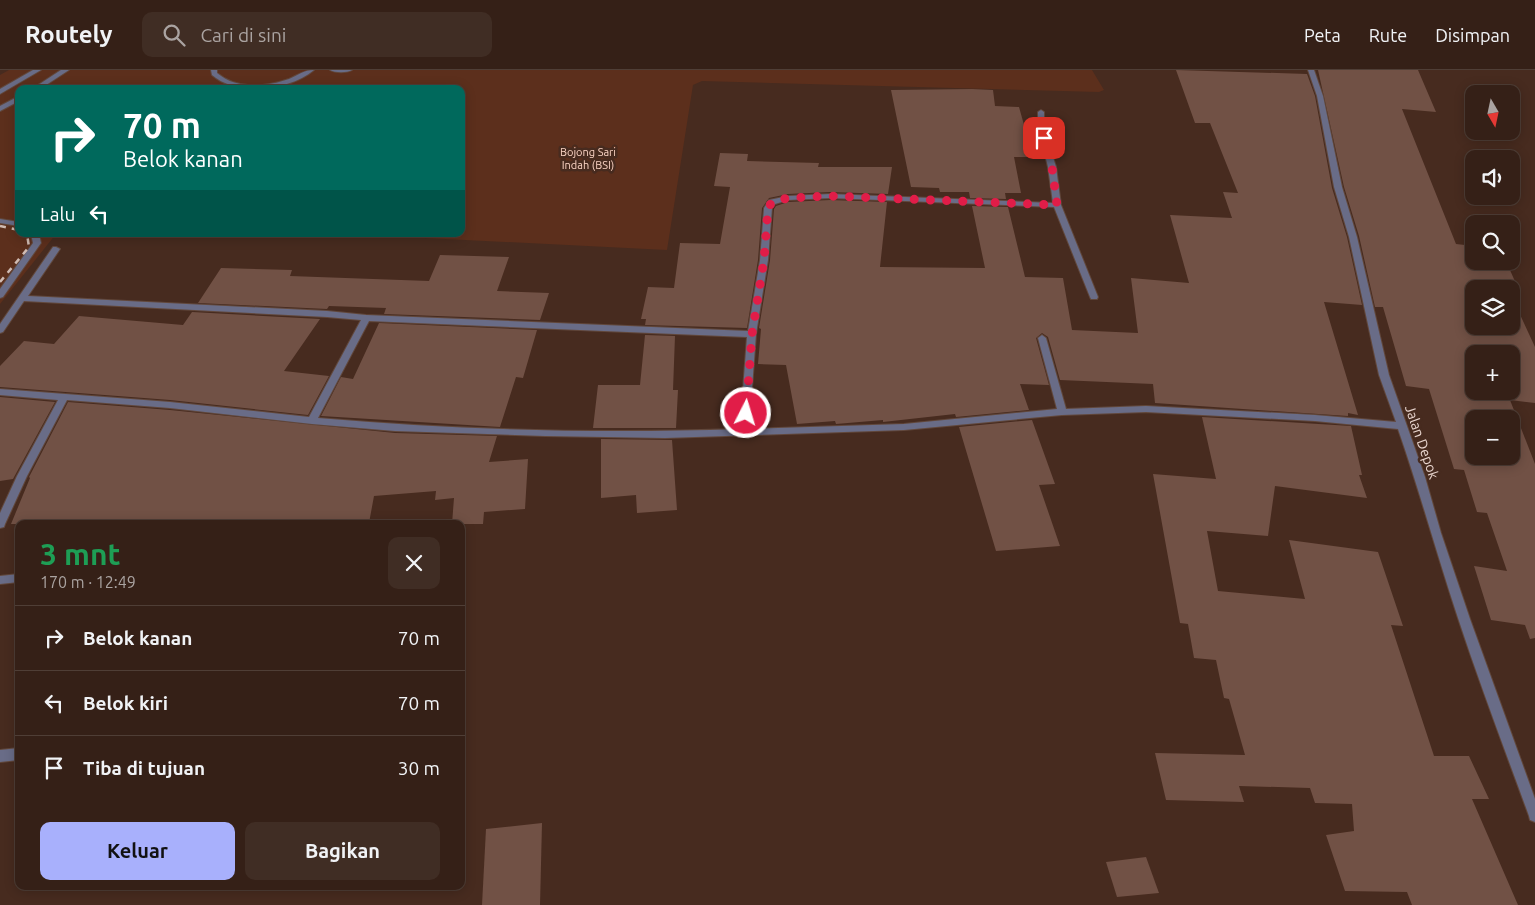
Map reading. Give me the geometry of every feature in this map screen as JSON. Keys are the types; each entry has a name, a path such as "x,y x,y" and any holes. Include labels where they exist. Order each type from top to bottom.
{"street":[{"path":"0,92 38,70"},
{"path":"42,85 66,70"},
{"path":"214,70 214,74 225,83 236,85"},
{"path":"274,85 299,78 311,70"},
{"path":"333,70 349,70"},
{"name":"Jalan Depok","path":"1311,70 1320,96 1338,187 1352,237 1384,375 1464,618 1535,816"},
{"path":"0,109 15,100"},
{"path":"1041,112 1041,127 1052,167 1057,205 1094,297"},
{"path":"744,433 752,334 764,260 768,208 772,202 788,198 830,196 1057,205"},
{"path":"0,221 15,223"},
{"path":"0,295 37,243 36,237"},
{"path":"0,330 56,249"},
{"path":"22,298 328,314 366,318 752,334"},
{"path":"312,421 366,318"},
{"path":"1042,338 1062,412"},
{"path":"0,392 170,405 395,428 535,432 665,435 904,427 1062,412 1146,409 1203,411 1402,426"},
{"path":"0,524 22,476 65,396"},
{"path":"0,580 15,578"},
{"path":"0,756 15,754"}],"green space":[{"name":"Bojong Sari Indah (BSI)","path":"9,70 1092,70 1104,90 1099,92 702,81 693,85 667,250 405,237 465,237 465,85 15,85 15,237 54,237 0,304 0,75"}],"building":[{"path":"1176,70 1307,74 1315,96 1332,188 1347,237 1362,305 1324,302 1358,415 1348,413 1348,416 1155,403 1153,384 1060,380 1048,337 1042,333 1036,338 1049,385 1020,384 1029,410 956,417 955,414 883,422 883,420 836,424 835,421 797,424 786,365 758,364 761,329 759,328 770,260 774,209 776,206 788,202 830,200 887,202 880,267 985,268 972,206 1008,207 1025,277 1063,278 1072,330 1138,333 1131,278 1189,283 1170,215 1232,218 1223,192 1238,193 1210,123 1195,123"},
{"path":"1318,70 1418,70 1436,112 1402,109 1456,244 1465,245 1465,270 1510,270 1514,280 1465,280 1465,335 1520,335 1520,314 1535,347 1535,403 1510,400 1514,410 1465,410 1465,465 1520,465 1520,426 1535,464 1535,638 1530,639 1525,625 1491,620 1474,566 1507,571 1487,513 1477,512 1464,470 1454,469 1429,389 1406,386 1383,307 1375,307 1359,236 1344,187"},
{"path":"891,90 993,90 995,106 1019,107 1033,157 1014,157 1021,193 1005,193 1006,199 970,198 969,192 940,192 939,188 911,187"},
{"path":"720,153 748,154 747,161 819,163 818,167 892,167 888,194 830,192 788,194 769,198 762,208 758,260 747,328 645,325 646,319 641,319 648,287 674,288 680,243 720,244 730,187 714,186"},
{"path":"440,255 509,257 497,291 549,293 540,320 384,314 386,308 329,306 327,309 198,303 221,268 292,270 290,276 429,281"},
{"path":"192,312 320,319 284,371 329,376 308,415 170,400 0,387 0,366 24,341 54,344 79,316 183,325"},
{"path":"379,323 537,330 523,378 516,377 500,427 321,416 341,377 353,379"},
{"path":"645,335 675,336 673,390 678,390 676,428 593,428 598,385 640,385"},
{"path":"0,397 55,402 13,479 0,481"},
{"path":"68,402 170,410 395,433 497,436 489,462 528,459 525,509 484,512 483,524 465,524 465,520 452,520 454,498 435,500 436,491 374,496 370,520 15,520 15,524 11,524 29,477"},
{"path":"1202,417 1351,426 1362,475 1359,475 1367,498 1275,486 1268,536 1207,531 1218,591 1305,599 1289,540 1378,552 1403,626 1391,625 1434,756 1469,756 1489,799 1472,799 1518,905 1412,905 1407,892 1345,891 1326,835 1354,831 1352,804 1315,803 1310,788 1239,786 1244,802 1166,800 1155,753 1245,755 1229,699 1224,698 1216,660 1194,658 1188,624 1180,623 1153,474 1216,479"},
{"path":"1032,420 1055,484 1039,485 1060,546 996,551 959,427"},
{"path":"601,439 672,440 677,510 637,513 636,495 601,498"},
{"path":"542,823 540,905 482,905 486,829"},
{"path":"1146,857 1159,893 1117,897 1106,862"}],"railway":[{"path":"0,226 15,229"},
{"path":"0,282 29,247 27,237"}],"route":[{"path":"746,413 752,334 764,260 768,208 772,202 788,198 830,196 1057,205 1052,167 1044,138"}]}
